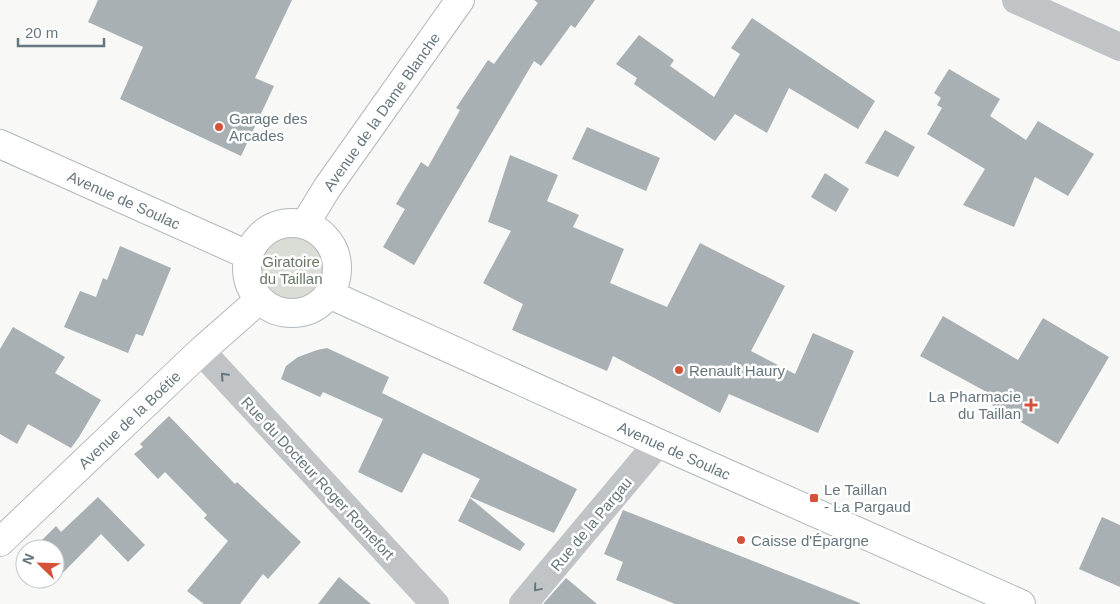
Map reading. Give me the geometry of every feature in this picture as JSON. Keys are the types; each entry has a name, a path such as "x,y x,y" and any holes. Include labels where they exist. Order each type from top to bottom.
{"main road":[{"name":"Avenue de la Dame Blanche","path":"305,224 327,188 460,0"},
{"name":"Avenue de Soulac","path":"0,144 248,255"},
{"path":"289,223 305,224 323,235 333,248 337,266 334,282 329,294 314,308 293,314 276,311 259,300 248,282 246,270 248,255 260,235 272,227 289,223"},
{"name":"Avenue de Soulac","path":"329,294 1021,604"},
{"name":"Avenue de la Boétie","path":"0,542 201,351 259,300"}],"street":[{"path":"1016,0 1120,47"},
{"name":"Rue du Docteur Roger Romefort","path":"201,351 435,604"},
{"name":"Rue de la Pargau","path":"523,604 658,443"}],"green space":[{"name":"Giratoire du Taillan","path":"291,237 304,240 314,247 321,257 324,270 321,283 314,293 304,300 291,303 278,300 268,293 261,283 258,270 261,257 268,247 278,240"}],"building":[{"path":"98,0 292,0 255,78 274,86 241,156 120,99 143,47 88,22"},
{"path":"534,0 595,0 575,28 571,25 541,66 534,61 414,265 383,247 405,209 396,204 421,162 428,167 460,110 456,108 488,60 494,64 538,3"},
{"path":"752,18 875,101 858,129 789,88 767,133 735,114 715,141 634,84 637,78 616,64 639,35 674,60 670,66 714,97 740,54 731,48"},
{"path":"949,69 1000,99 990,116 1026,140 1038,121 1094,154 1068,196 1035,177 1014,227 963,205 985,169 927,134 942,108 937,105 941,98 934,93"},
{"path":"587,127 660,158 646,191 572,159"},
{"path":"885,130 915,147 898,177 865,163"},
{"path":"510,155 558,175 547,201 579,215 573,227 624,249 610,283 667,307 700,243 785,286 751,351 795,374 813,333 854,351 818,433 729,394 720,413 613,356 607,371 512,330 523,304 483,283 511,231 488,222"},
{"path":"825,173 849,189 836,212 811,197"},
{"path":"120,246 171,268 143,336 136,334 128,353 64,327 80,291 96,297 103,278 107,280"},
{"path":"943,316 1018,360 1043,318 1109,357 1058,444 992,405 996,397 920,356"},
{"path":"13,327 65,357 55,373 101,400 71,448 28,424 17,444 0,434 0,349"},
{"path":"327,348 389,377 382,393 577,489 554,533 470,497 480,479 423,453 402,493 358,472 383,419 323,392 320,397 281,379 286,366 298,357"},
{"path":"169,416 235,484 237,482 301,542 268,579 263,574 240,604 204,604 187,591 228,541 204,518 207,515 165,472 158,479 134,454 143,447 140,444"},
{"path":"98,497 145,545 128,562 101,534 65,571 65,539 43,539 56,526 61,532"},
{"path":"470,498 525,544 520,551 458,521"},
{"path":"623,510 860,604 675,604 616,580 623,562 604,554"},
{"path":"1102,517 1120,525 1120,587 1079,569"},
{"path":"339,577 371,604 318,604"},
{"path":"566,578 597,604 543,604"}],"place":[{"name":"Garage des Arcades","path":"219,127"},
{"name":"Renault Haury","path":"679,370"},
{"name":"La Pharmacie du Taillan","path":"1031,405"},
{"name":"Le Taillan - La Pargaud","path":"814,498"},
{"name":"Caisse d'Épargne","path":"741,540"}]}
